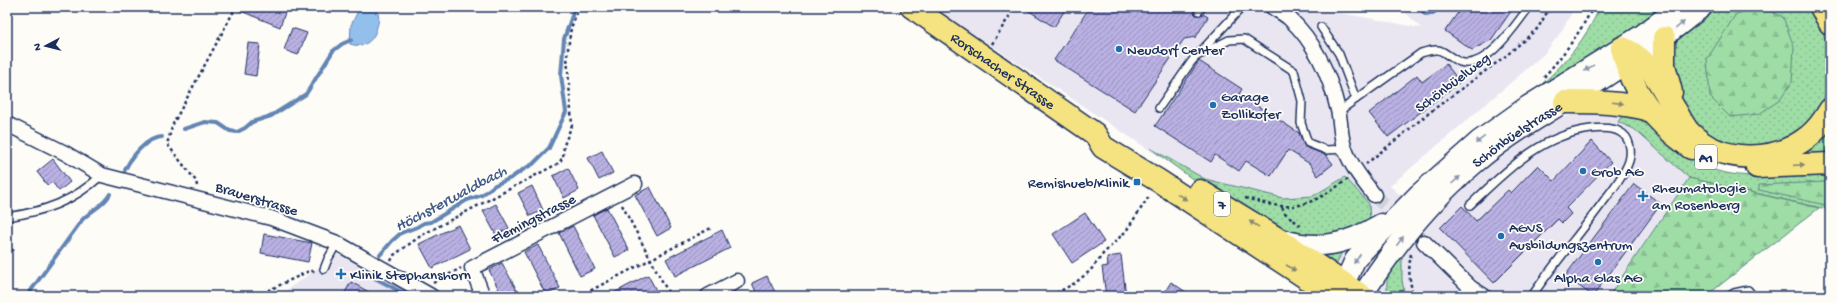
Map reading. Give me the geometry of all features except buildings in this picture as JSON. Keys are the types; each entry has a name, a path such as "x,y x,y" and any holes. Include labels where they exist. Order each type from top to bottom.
{"main road":[{"name":"Rorschacher Strasse","path":"912,7 1095,134 1103,147 1349,294"},
{"name":"Schönbüelstrasse","path":"1349,294 1390,254 1413,224 1454,182 1505,140 1565,102 1628,56 1679,7"},
{"name":"Schönbüelstrasse","path":"1349,294 1355,260 1442,172 1479,141 1528,106 1664,38 1702,7"},
{"path":"1821,7 1830,23"},
{"name":"A1","path":"1664,38 1664,65 1670,89 1688,131"},
{"name":"A1","path":"1628,56 1634,86 1650,110 1680,140 1710,159 1726,165 1742,168 1830,164"},
{"name":"A1","path":"1628,56 1648,67 1688,131 1701,142 1718,151 1751,157 1771,155 1791,148 1809,136 1822,123 1830,110"},
{"path":"1565,102 1606,102 1627,104 1650,110"},
{"name":"Rorschacher Strasse","path":"1095,134 1108,134 1278,239 1349,294"},
{"path":"1278,239 1298,245 1325,246 1346,242 1366,233 1400,213"}],"street":[{"path":"1272,7 1290,18 1313,47 1329,79 1338,112 1345,149 1356,172 1374,195"},
{"name":"Brauerstrasse","path":"7,124 65,153 102,175 271,218 337,243 426,293"},
{"name":"Flemingstrasse","path":"472,268 635,184"},
{"path":"1424,242 1471,288 1484,296"},
{"path":"472,268 483,296"},
{"path":"708,296 737,281"}],"lane":[{"path":"1159,108 1195,57 1242,7"},
{"path":"1338,112 1421,53 1432,50 1442,50 1460,62 1474,62 1495,50 1529,7"},
{"path":"1321,27 1339,54 1356,99"},
{"path":"1195,57 1229,40 1244,39 1294,71 1302,101 1301,124 1308,143 1326,150 1345,149"},
{"path":"1470,205 1524,156 1545,142 1574,131 1612,129 1624,134 1631,151 1629,162 1617,184 1532,296"},
{"path":"7,217 38,216 91,186 102,175"},
{"path":"324,270 337,243"},
{"path":"1729,296 1734,293 1748,290 1753,296"}],"path":[{"path":"197,198 199,193 196,181 167,144 168,136 236,7"},
{"path":"385,269 394,256 422,235 559,163 563,157 564,145 572,125 568,88 567,56 571,28 579,7"},
{"path":"989,48 1015,7"},
{"name":"Schönbüelweg","path":"1363,166 1434,109 1507,55 1538,28 1550,7"},
{"path":"1543,78 1563,56 1584,24 1592,7"},
{"path":"1243,198 1282,207 1310,202 1328,193 1351,176"},
{"path":"1051,296 1056,295 1075,283 1090,271 1103,254 1126,231 1159,181"},
{"path":"616,194 670,296"},
{"path":"1282,207 1285,213 1305,228"},
{"path":"580,296 711,228"},
{"path":"7,246 14,251"},
{"path":"426,293 467,265 472,268"},
{"path":"257,296 309,271 324,270"}],"shaded area":[{"path":"933,7 1309,7 1421,28 1400,7 1575,7 1561,32 1544,54 1390,186 1429,220 1457,191 1505,152 1537,130 1561,118 1590,110 1619,112 1708,175 1622,296 1385,296 1295,234 1225,200"},
{"name":"Klinik Stephanshorn","path":"338,254 412,296 278,296"}],"green space":[{"path":"1600,7 1665,7 1626,36 1543,88 1541,85 1560,67 1582,40"},
{"path":"1715,7 1809,7 1818,23 1826,40 1829,51 1830,70 1827,88 1821,104 1812,118 1799,131 1785,140 1768,145 1749,147 1722,144 1702,131 1680,100 1671,75 1670,62 1672,50 1678,39 1683,34"},
{"path":"1761,7 1783,17 1794,47 1792,82 1780,100 1759,114 1730,117 1710,97 1707,59 1736,14"},
{"path":"1624,112 1654,128 1691,159 1708,168 1738,175 1753,176 1784,176 1830,173 1830,210 1689,178 1634,129 1618,122"},
{"path":"1830,115 1830,160 1777,158"},
{"path":"1150,148 1205,179 1283,198 1313,196 1345,177 1369,204 1370,223 1333,240 1300,238 1217,197"},
{"path":"1689,178 1819,208 1706,296 1609,296"},
{"path":"1830,182 1830,206 1759,190 1759,185"},
{"path":"1329,250 1342,251 1336,266 1325,263"},
{"path":"1402,252 1402,280 1405,296 1389,296 1387,290 1388,278 1392,267"}],"water":[{"path":"360,7 374,9 378,14 379,17 376,32 368,42 364,44 350,44 351,25"}],"waterway":[{"name":"Höchsterwaldbach","path":"380,255 401,233 424,223 431,222 467,200 482,195 495,185 511,178 533,164 549,148 566,112 561,75 564,39 575,7"},
{"path":"1419,7 1425,14 1433,13 1441,7"},
{"path":"184,129 205,122 218,123 230,131 237,132 252,122 271,116 306,94 333,51 342,44 351,40"},
{"path":"125,170 131,159 145,144 151,140 162,137"},
{"path":"27,296 82,220 101,205 110,194"},
{"name":"Höchsterwaldbach","path":"371,273 369,275 409,296"}],"tunnel":[{"path":"1374,195 1424,242"}],"place":[{"name":"Neudorf Center","path":"1119,49"},
{"name":"Garage Zollikofer","path":"1213,105"},
{"name":"Grob AG","path":"1583,171"},
{"name":"Remishueb/Klinik","path":"1137,182"},
{"name":"Rheumatologie am Rosenberg","path":"1643,196"},
{"name":"AGVS Ausbildungszentrum","path":"1501,236"},
{"name":"Alpha Glas AG","path":"1598,262"},
{"name":"Klinik Stephanshorn","path":"341,274"}]}
